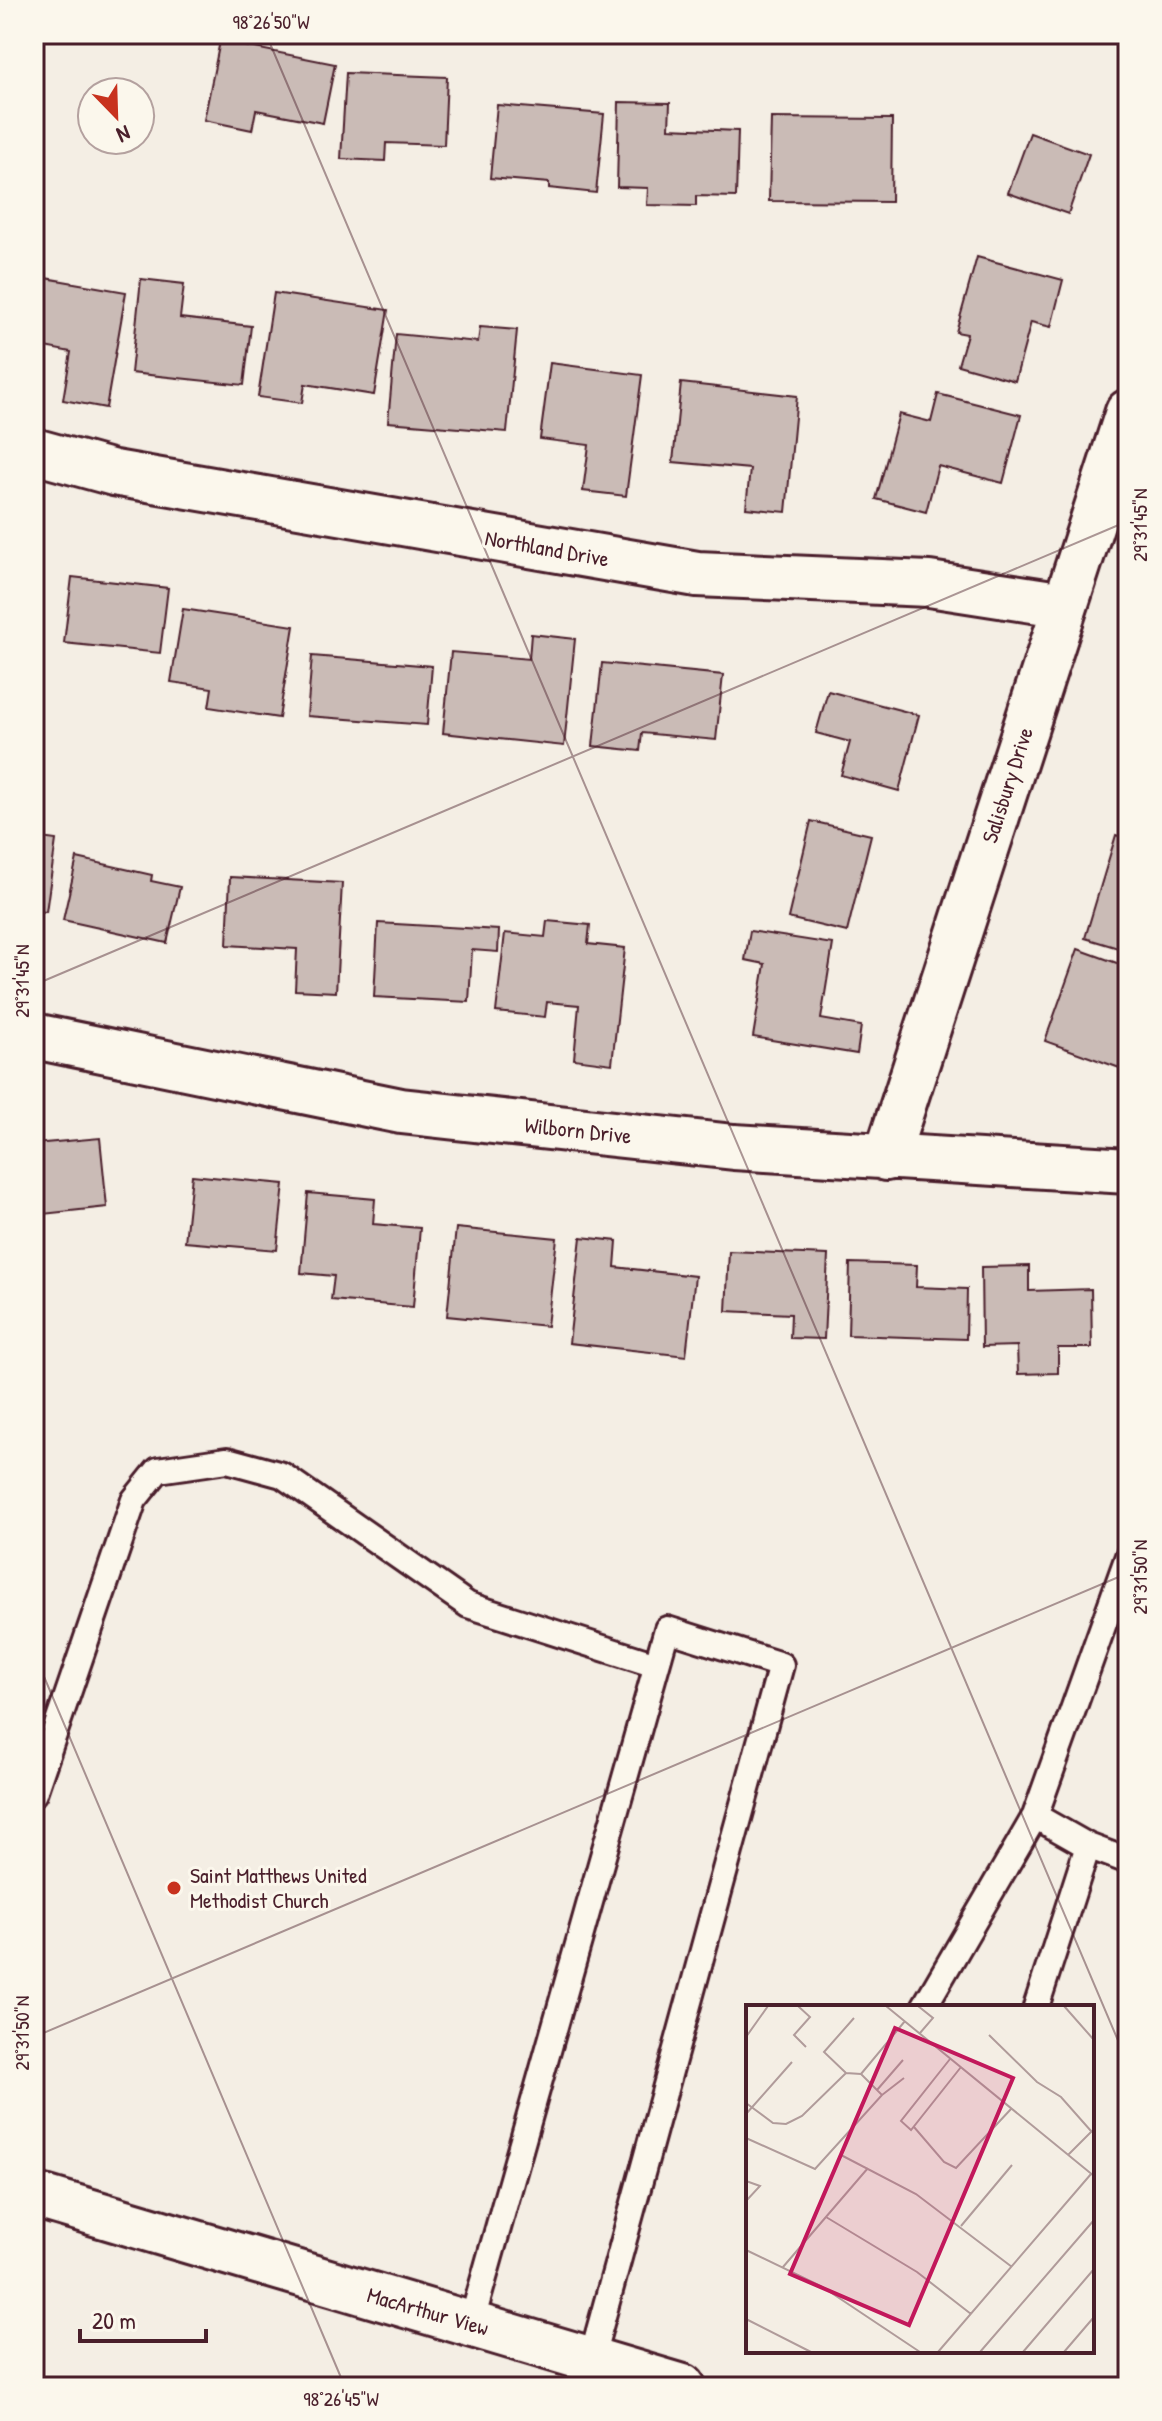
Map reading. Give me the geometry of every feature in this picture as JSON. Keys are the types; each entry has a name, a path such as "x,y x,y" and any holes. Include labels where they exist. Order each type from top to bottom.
{"street":[{"name":"Salisbury Drive","path":"886,1158 1128,412"},
{"name":"Northland Drive","path":"34,451 114,473 697,574 929,584 1065,605"},
{"name":"Wilborn Drive","path":"34,1036 401,1111 734,1147 1128,1171"},
{"name":"MacArthur View","path":"34,2195 683,2387"}],"lane":[{"path":"34,1793 134,1500 158,1470 227,1460 282,1475 468,1605 656,1665"},
{"path":"925,2005 1035,1816 1128,1556"},
{"path":"471,2324 667,1629 781,1665 591,2360"},
{"path":"1035,1816 1088,1846 1128,1861"},
{"path":"1037,2005 1088,1846"}],"building":[{"path":"220,41 335,64 323,123 256,110 252,130 204,120"},
{"path":"346,73 447,77 444,145 386,143 385,161 341,159"},
{"path":"619,102 670,103 669,128 738,131 736,197 696,196 696,206 647,205 648,188 617,187"},
{"path":"497,105 604,114 596,193 549,188 549,183 490,178"},
{"path":"771,118 892,119 891,202 769,201"},
{"path":"1030,133 1089,154 1068,214 1008,193"},
{"path":"977,257 1063,280 1051,327 1031,322 1015,381 958,365 967,334 956,332"},
{"path":"34,276 126,292 106,408 63,400 71,352 34,345"},
{"path":"141,279 184,284 180,318 251,326 244,385 131,373"},
{"path":"274,293 388,310 374,395 305,384 302,403 258,397"},
{"path":"480,327 517,330 507,432 388,422 396,334 478,342"},
{"path":"550,363 642,375 626,496 583,491 589,445 540,439"},
{"path":"681,383 797,396 786,512 746,508 750,469 673,462"},
{"path":"938,394 1021,415 1003,483 938,466 926,512 876,499 899,414 931,422"},
{"path":"72,577 168,588 160,653 64,643"},
{"path":"183,609 294,626 279,718 209,707 212,688 171,682"},
{"path":"531,634 575,639 564,746 443,733 451,652 529,659"},
{"path":"312,656 432,666 427,725 307,716"},
{"path":"602,663 723,675 716,740 642,733 640,751 593,746"},
{"path":"828,691 919,715 899,791 841,775 850,742 816,733"},
{"path":"811,821 871,835 847,932 788,918"},
{"path":"1116,835 1128,839 1128,951 1085,938"},
{"path":"34,837 56,840 46,912 34,911"},
{"path":"77,858 152,875 151,881 180,887 167,943 63,920"},
{"path":"230,877 342,883 336,992 295,990 297,949 227,945"},
{"path":"547,921 590,925 588,944 625,948 612,1064 574,1059 579,1005 547,1002 545,1017 496,1012 505,933 545,937"},
{"path":"378,923 499,930 498,952 472,950 469,1002 374,997"},
{"path":"750,931 833,944 821,1019 861,1026 857,1054 753,1037 765,964 745,960"},
{"path":"1078,949 1128,967 1128,1071 1045,1041"},
{"path":"100,1138 107,1207 34,1215 34,1144"},
{"path":"192,1175 284,1184 277,1250 185,1242"},
{"path":"308,1193 375,1199 373,1224 420,1228 413,1307 331,1300 334,1276 301,1273"},
{"path":"456,1228 557,1238 547,1326 447,1316"},
{"path":"581,1237 617,1241 615,1267 695,1276 686,1356 569,1343"},
{"path":"729,1251 828,1255 824,1339 790,1338 791,1314 726,1311"},
{"path":"850,1263 917,1265 916,1287 967,1289 966,1339 848,1335"},
{"path":"1029,1266 1029,1291 1091,1289 1092,1348 1058,1348 1058,1373 1018,1374 1017,1346 982,1347 981,1267"}],"place":[{"name":"Saint Matthews United Methodist Church","path":"174,1888"}]}
